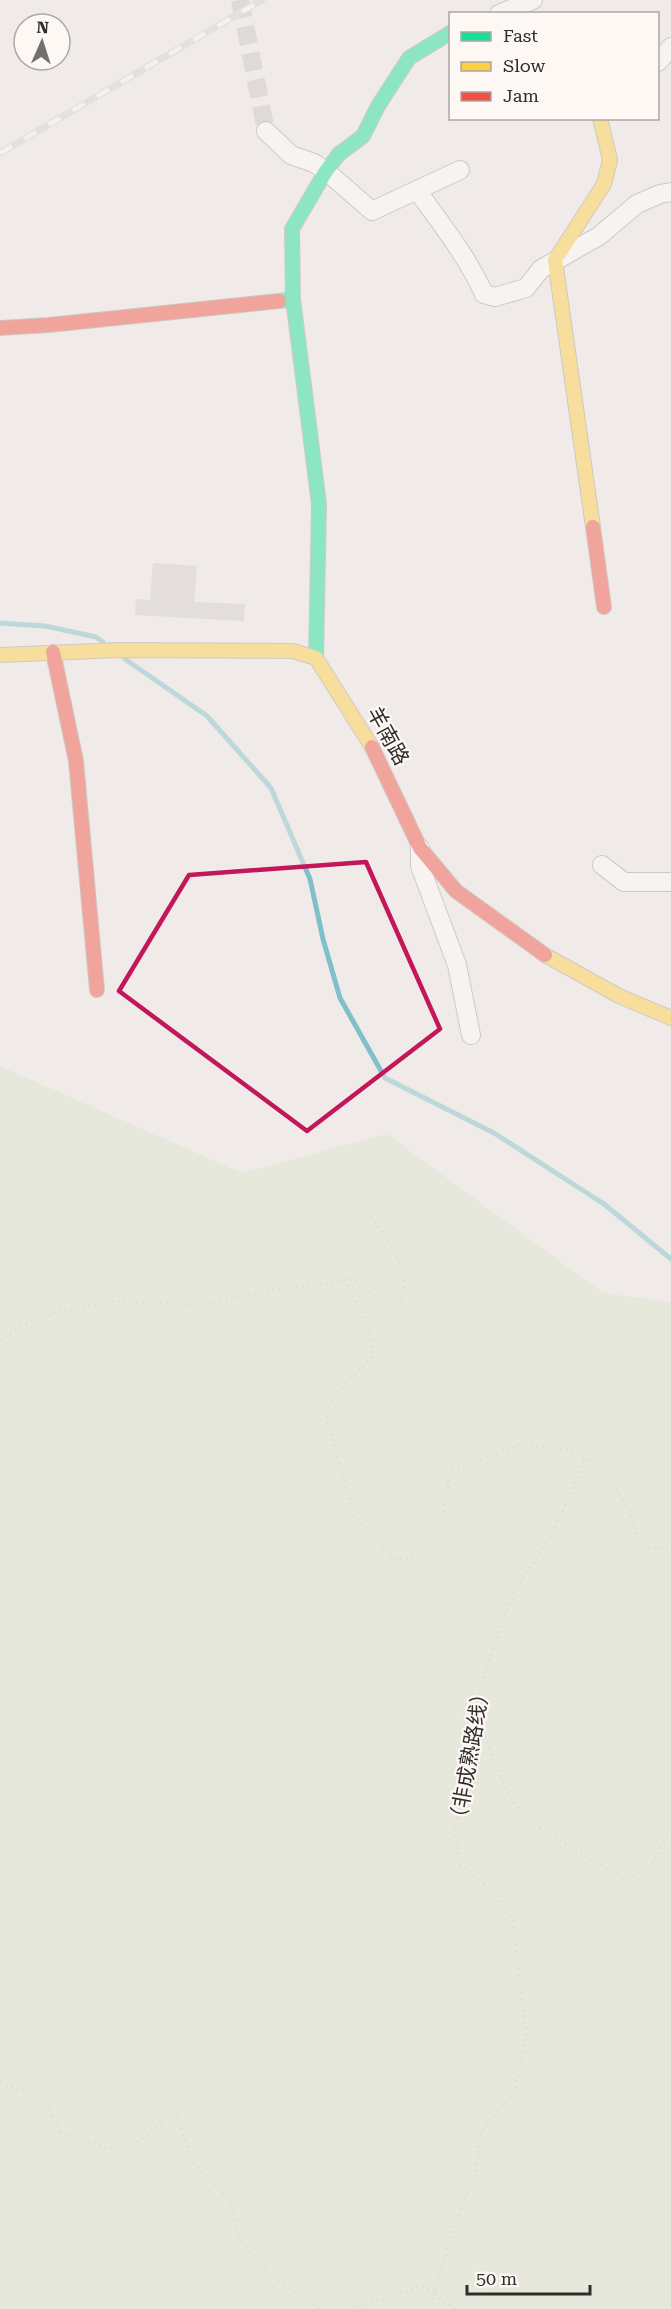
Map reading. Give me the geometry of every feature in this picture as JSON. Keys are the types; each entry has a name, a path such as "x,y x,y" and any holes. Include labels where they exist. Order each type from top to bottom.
{"street":[{"path":"504,12 533,0"},
{"path":"0,656 119,650 293,651 316,658 319,504 293,299 292,229 326,171 339,154 363,136 378,106 409,58 449,34"},
{"path":"659,60 671,47"},
{"path":"600,120 610,160 604,184 555,260 604,607"},
{"path":"266,131 291,155 314,163 326,171 372,211 460,170"},
{"path":"417,190 461,249 484,294 495,297 526,288 541,269 599,236 638,204 660,194 671,192"},
{"path":"0,328 50,325 293,299"},
{"path":"53,652 76,761 97,990"},
{"name":"羊南路","path":"316,658 376,753 420,848 456,891 548,957 619,996 671,1018"},
{"path":"420,848 420,866 457,965 471,1035"},
{"path":"602,866 624,882 671,882"}],"path":[{"path":"0,1340 21,1326 59,1311 114,1301 201,1305 259,1292 353,1279 375,1297 397,1308 403,1299 403,1274 379,1228 366,1210"},
{"path":"344,1280 368,1323 374,1355 345,1384 325,1411 354,1516 394,1559 423,1555 442,1521 450,1472 522,1444 570,1449 606,1472 629,1510 640,1547 671,1549"},
{"name":"（非成熟路线）","path":"431,2309 453,2229 475,2175 480,2133 515,2091 527,2033 518,1975 514,1923 494,1892 460,1865 454,1829 464,1801 480,1685 514,1592 555,1528 585,1459"},
{"path":"476,1711 496,1766 518,1808 539,1829 606,1867 624,1880 652,1865 671,1829"},
{"path":"0,2082 44,2098 62,2133 121,2152 146,2137 165,2118 177,2118 193,2161 231,2202 238,2236 268,2273 321,2309"},
{"path":"348,2309 424,2286 455,2309"}],"highlighted area":[{"path":"366,862 440,1029 307,1131 119,991 189,875"}],"green space":[{"path":"0,1066 242,1173 387,1134 603,1293 671,1302 671,2309 0,2309"}],"building":[{"path":"153,563 197,566 194,602 245,604 244,621 135,615 136,599 150,600"}],"waterway":[{"path":"0,623 45,626 96,637 103,642"},
{"path":"125,659 207,716 271,788 310,879 323,939 340,998 385,1078 494,1133 604,1204 671,1259"}],"tunnel":[{"path":"240,0 266,131"}],"railway":[{"path":"0,153 262,0"}],"traffic: fast":[{"path":"279,301 293,299 292,229 326,171 339,154 363,136 378,106 409,58 449,34"},
{"path":"293,299 319,504 316,658"}],"traffic: slow":[{"path":"593,527 555,260 604,184 610,160 600,120"},
{"path":"0,655 119,650 293,651 316,658 372,747"},
{"path":"545,955 619,996 671,1018"}],"traffic: jam":[{"path":"0,328 279,301"},
{"path":"593,527 604,607"},
{"path":"53,652 76,761 97,990"},
{"path":"372,747 420,848 456,891 545,955"}]}
